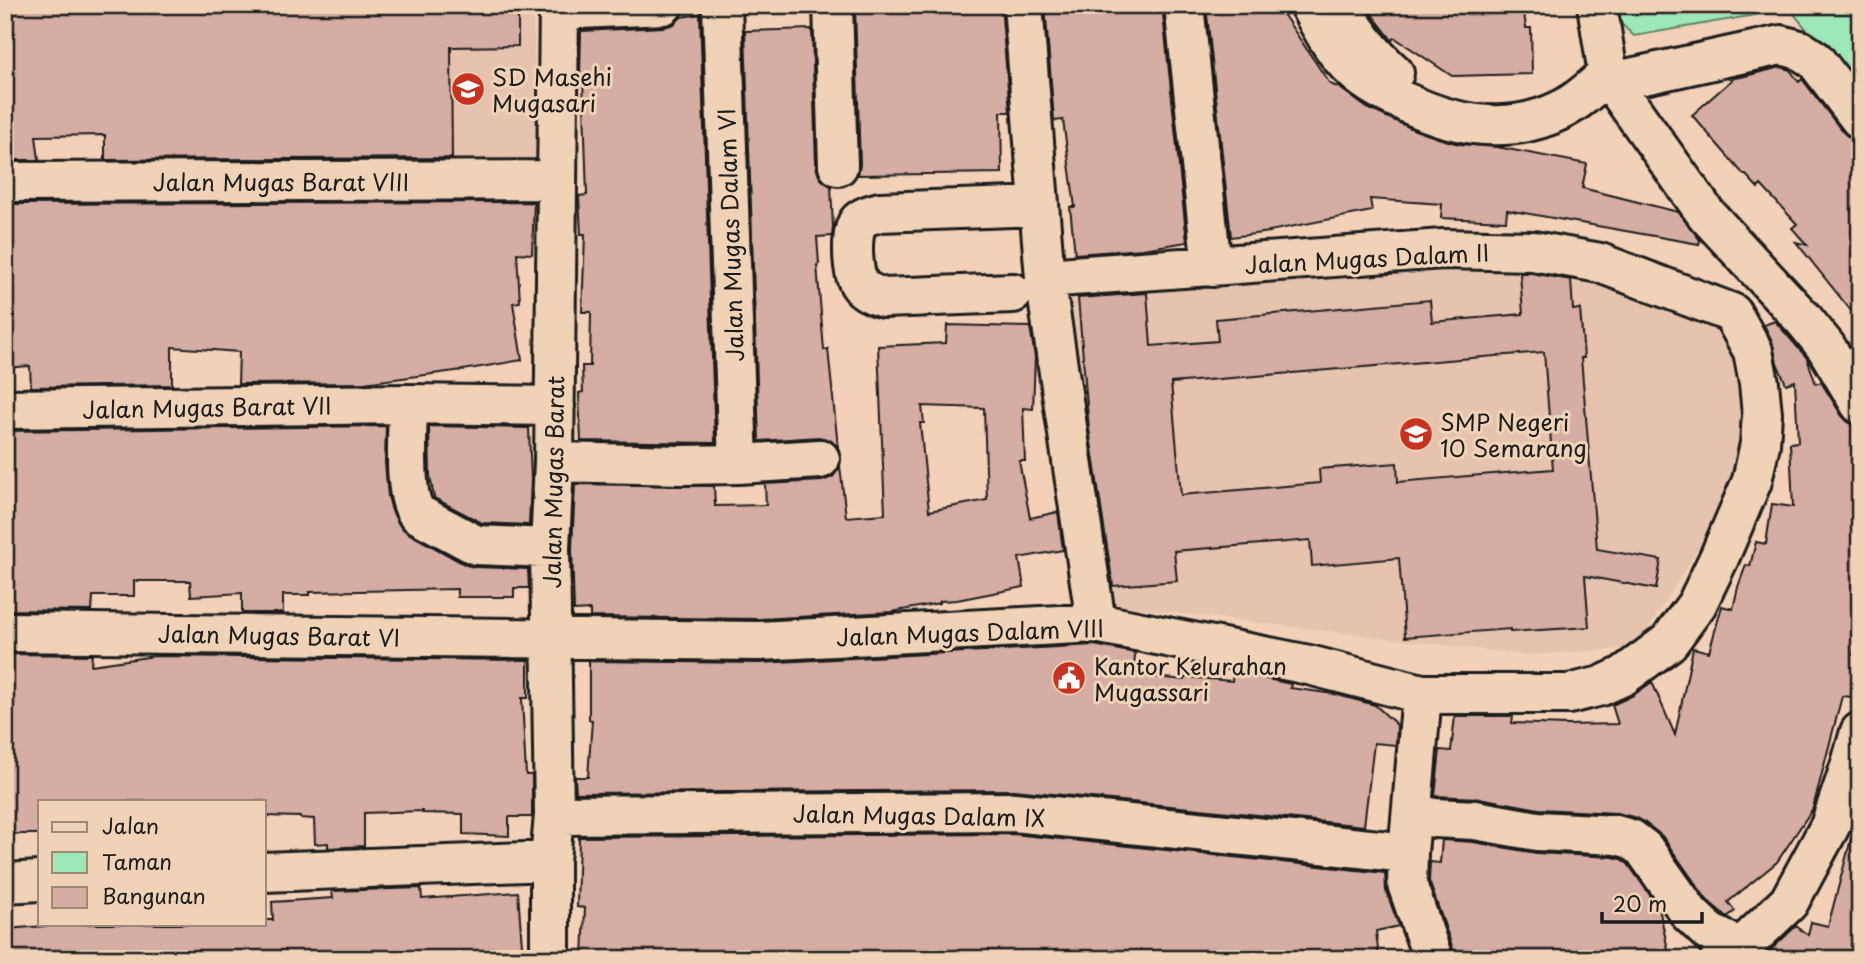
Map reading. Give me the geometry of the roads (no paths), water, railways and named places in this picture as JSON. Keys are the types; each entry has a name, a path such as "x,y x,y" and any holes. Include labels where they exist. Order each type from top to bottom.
{"street":[{"path":"558,8 663,5"},
{"name":"Jalan Mugas Dalam VI","path":"722,5 738,464"},
{"path":"833,5 838,166"},
{"path":"1023,5 1040,206 1029,285 1096,624"},
{"path":"1184,5 1212,267"},
{"path":"1309,5 1331,46 1355,72 1381,91 1423,111 1467,124 1497,126 1532,121 1580,99 1610,78 1781,45 1800,50 1815,60 1860,119"},
{"path":"1339,5 1359,37 1380,62 1397,76 1429,91 1484,108 1494,116 1497,126"},
{"path":"1597,5 1610,78 1706,215 1826,347 1860,404"},
{"name":"Jalan Mugas Barat","path":"550,959 554,815 550,548 555,406 558,8"},
{"name":"Jalan Mugas Barat VIII","path":"5,182 557,180"},
{"name":"Jalan Mugas Dalam II","path":"1040,206 880,212 868,216 858,222 854,232 855,269 859,283 868,293 883,298 1212,267 1443,249 1533,251 1600,262 1732,313"},
{"path":"1433,959 1407,884 1422,694 1569,694 1601,686 1623,676 1670,642 1697,604 1720,558 1752,481 1760,444 1762,414 1759,383 1753,351 1732,313 1762,275"},
{"path":"408,404 407,461 410,498 418,514 476,545 550,548"},
{"name":"Jalan Mugas Barat VII","path":"5,409 408,404 555,406"},
{"path":"554,462 738,464 820,459"},
{"name":"Jalan Mugas Dalam VIII","path":"552,638 758,641 1096,624 1309,665 1422,694"},
{"name":"Jalan Mugas Barat VI","path":"5,632 552,638"},
{"path":"1412,813 1537,831 1616,835 1631,839 1644,849 1690,914 1731,954 1788,902 1830,826 1852,764 1860,732"},
{"name":"Jalan Mugas Dalam IX","path":"554,815 1014,812 1408,853"},
{"path":"266,872 551,861"},
{"path":"5,883 38,881"}],"place":[{"name":"SD Masehi Mugasari","path":"468,89"},
{"name":"SMP Negeri 10 Semarang","path":"1416,434"},
{"name":"Kantor Kelurahan Mugassari","path":"1069,678"}]}
